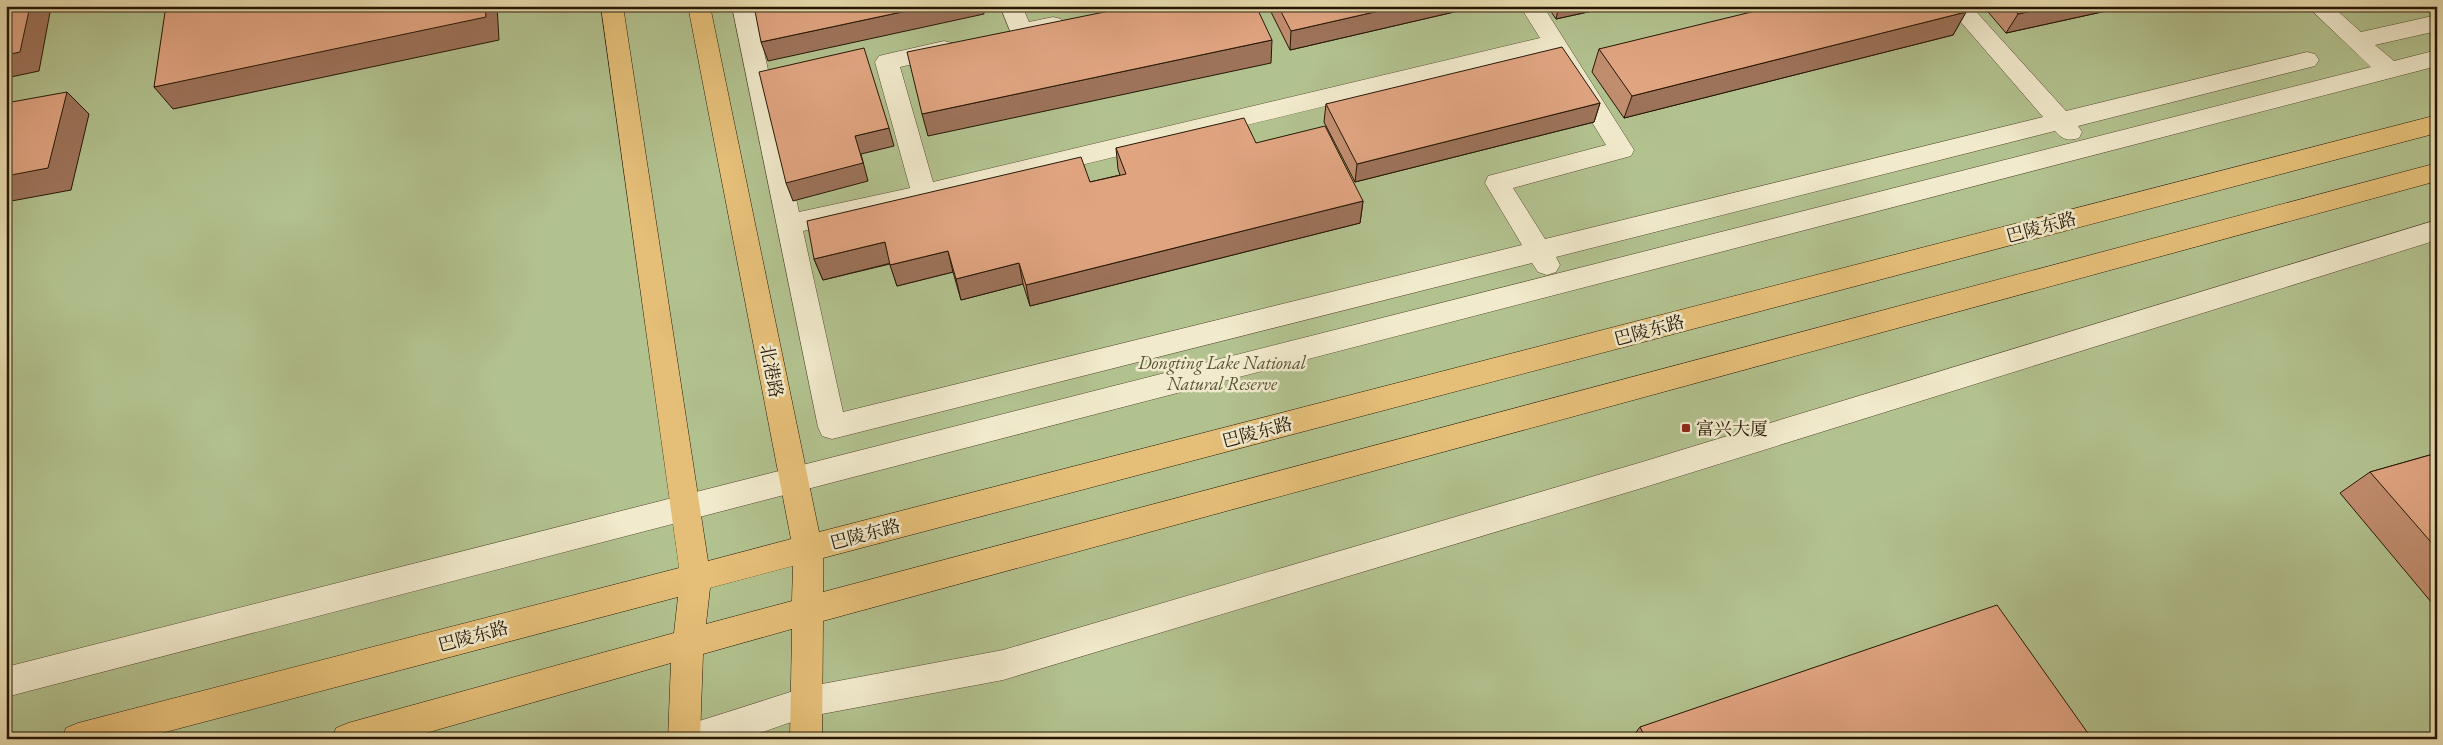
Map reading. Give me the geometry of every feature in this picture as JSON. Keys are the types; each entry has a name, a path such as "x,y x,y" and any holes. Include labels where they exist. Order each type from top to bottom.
{"main road":[{"path":"612,6 696,578 688,645 684,739"},
{"name":"北港路","path":"699,6 808,549 806,739"},
{"name":"巴陵东路","path":"78,739 2437,124"},
{"path":"348,739 806,611 2437,172"}],"street":[{"path":"742,6 832,427 2307,60"},
{"path":"1011,6 1012,35 1077,20"},
{"path":"1531,6 1622,150 1497,183 1558,283"},
{"path":"1958,6 2084,148"},
{"path":"2318,6 2389,70"},
{"path":"2357,42 2437,22"},
{"path":"789,224 924,194 1554,43"},
{"path":"924,194 887,62 964,45"},
{"path":"6,682 2437,58"},
{"path":"693,739 806,702 1012,662 1642,475 2437,230"}],"green space":[{"name":"Dongting Lake National Natural Reserve","path":"6,6 2437,6 2437,739 6,739"}],"building":[{"path":"6,6 30,6 20,52 6,55"},
{"path":"193,6 485,6 486,17 154,87 165,12"},
{"path":"754,6 930,6 761,42"},
{"path":"1134,6 1256,6 1272,40 922,114 907,52"},
{"path":"1278,6 1401,6 1291,31"},
{"path":"1776,6 1961,6 1966,12 1632,96 1599,49"},
{"path":"2011,6 2054,6 2018,14"},
{"path":"1562,47 1600,103 1357,164 1326,104"},
{"path":"864,48 889,128 855,136 863,163 786,183 759,72"},
{"path":"67,92 48,168 6,176 6,103"},
{"path":"1244,118 1256,143 1325,126 1363,201 1026,285 1019,263 956,279 948,251 890,265 885,242 814,259 807,221 1081,157 1090,182 1126,174 1116,148"},
{"path":"2437,453 2437,549 2370,472"},
{"path":"1997,605 2092,739 1646,739 1640,727"}],"place":[{"name":"富兴大厦","path":"1686,428"}]}
